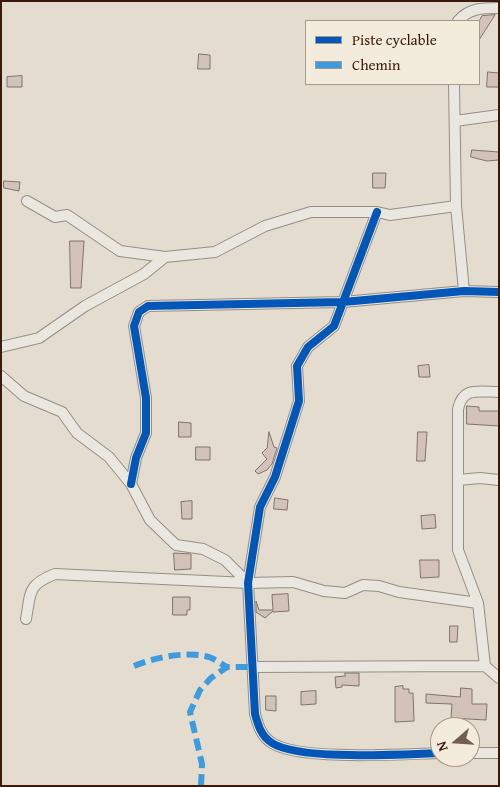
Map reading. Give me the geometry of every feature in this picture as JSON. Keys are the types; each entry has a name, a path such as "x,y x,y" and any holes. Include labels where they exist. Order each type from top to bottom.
{"street":[{"path":"459,20 465,14 477,8 499,8"},
{"path":"454,85 456,206 464,291"},
{"path":"455,121 499,116"},
{"path":"27,201 55,217 68,215 120,252 165,257 214,252 265,226 312,212 377,212 390,215 456,206"},
{"path":"377,212 334,326 308,347 297,366 299,401 275,476 260,507 248,583 255,714 261,732 272,743 285,748 352,755 430,753"},
{"path":"1,347 39,338 85,306 144,274 165,257"},
{"path":"130,484 136,458 146,433 146,398 134,326 139,312 148,306 343,302 464,291 499,292"},
{"path":"1,376 24,396 62,412 77,433 109,457 130,484 150,520 176,545 203,549 225,560 248,583"},
{"path":"499,392 466,393 460,398 458,409 458,550 478,603 486,666 499,678"},
{"path":"458,480 480,478 499,480"},
{"path":"26,619 31,590 38,580 55,574 248,583 293,582 324,592 345,593 363,585 379,586 399,592 478,603"},
{"path":"252,667 486,666"},
{"path":"480,753 499,753"}],"building":[{"path":"495,15 480,38 480,20 482,16"},
{"path":"199,54 210,55 210,69 198,69"},
{"path":"488,72 499,73 499,87 487,87"},
{"path":"22,76 22,87 7,87 7,77"},
{"path":"472,150 499,152 499,160 487,161 471,157"},
{"path":"373,173 386,173 385,188 373,188"},
{"path":"4,181 20,182 19,191 4,188"},
{"path":"70,241 84,241 81,288 71,288"},
{"path":"429,365 430,377 419,377 418,366"},
{"path":"467,406 479,407 479,411 499,411 499,426 467,424"},
{"path":"179,422 191,423 191,437 179,437"},
{"path":"269,432 274,447 277,448 272,464 267,470 258,474 255,471 267,459 262,453 267,448"},
{"path":"418,432 427,432 425,461 417,461"},
{"path":"196,447 210,447 210,460 196,460"},
{"path":"275,498 288,500 287,510 274,509"},
{"path":"192,501 192,519 182,519 181,502"},
{"path":"435,515 436,528 422,529 421,516"},
{"path":"174,553 191,554 191,569 175,570"},
{"path":"420,560 439,560 439,577 421,578"},
{"path":"288,594 289,611 273,611 265,618 256,612 256,601 259,610 273,610 272,595"},
{"path":"173,597 190,597 190,610 187,610 187,615 173,615"},
{"path":"450,626 458,626 457,642 450,642"},
{"path":"345,673 359,673 359,686 342,685 342,687 336,688 335,677 345,676"},
{"path":"403,686 403,689 409,689 409,693 413,693 414,721 395,722 395,687"},
{"path":"461,688 472,689 472,704 487,704 486,720 480,720 480,717 451,717 452,704 426,703 426,694 460,697"},
{"path":"316,691 316,704 301,705 301,692"},
{"path":"266,696 276,696 276,711 266,710"}],"marked path":[{"path":"134,666 161,658 200,655 214,659 227,667"},
{"path":"201,786 202,764 190,712 200,690 211,678 227,667 252,667"}],"cycle path":[{"path":"377,212 334,326 308,347 297,366 299,401 275,477 260,507 248,583 255,714 265,737 272,743 286,749 353,755 430,753"},
{"path":"131,484 136,458 146,433 146,398 134,326 139,312 148,306 343,302 464,291 499,292"}]}
